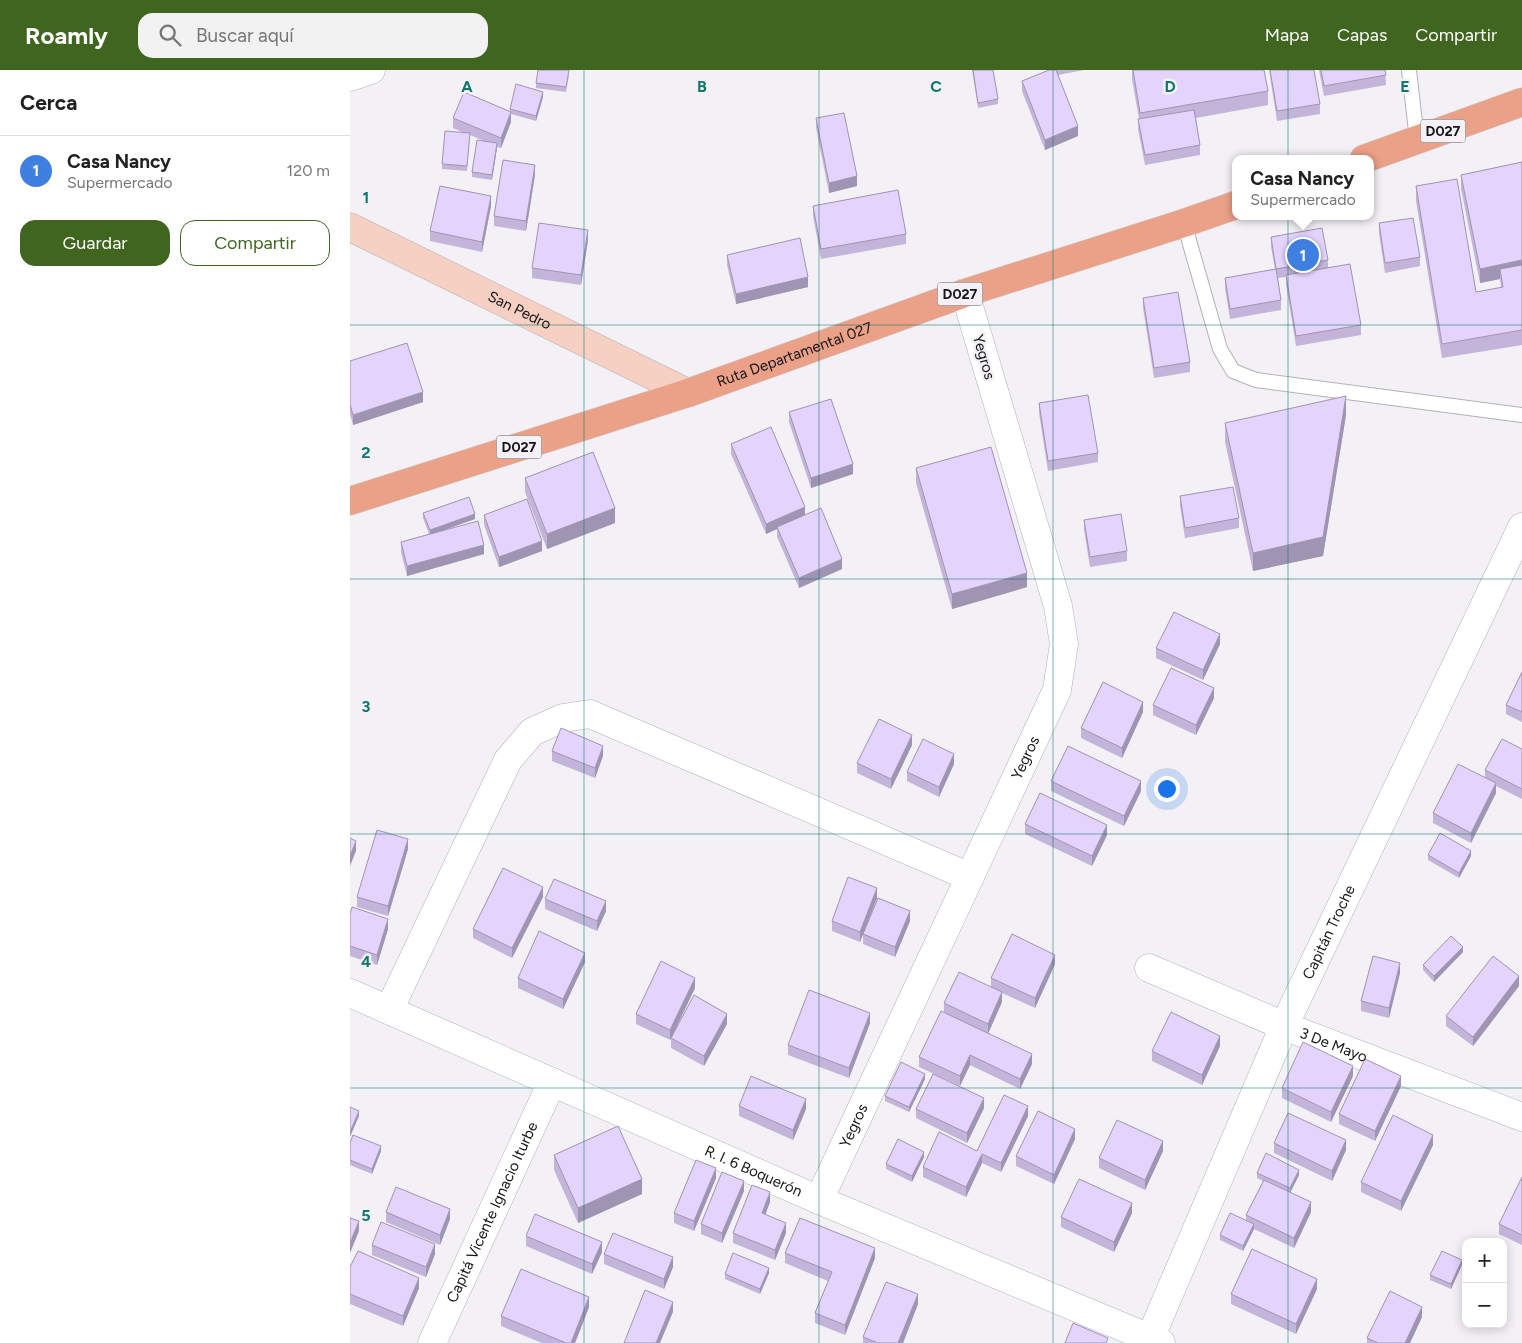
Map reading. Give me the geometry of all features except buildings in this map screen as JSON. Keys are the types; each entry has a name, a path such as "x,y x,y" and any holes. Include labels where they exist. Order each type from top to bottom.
{"main road":[{"name":"D027","path":"1374,155 1522,102"},
{"name":"Ruta Departamental 027","path":"350,501 688,392 965,293 1232,206"},
{"name":"San Pedro","path":"350,227 688,392"}],"street":[{"path":"350,77 372,70"},
{"name":"Yegros","path":"819,1200 1057,690 1064,644 1058,606 965,293"},
{"name":"Capitán Troche","path":"1153,1342 1284,1026 1522,526"},
{"path":"388,1010 508,760 532,732 563,718 590,714 970,877"},
{"name":"3 De Mayo","path":"1149,968 1284,1026 1522,1116"},
{"name":"R. I. 6 Boquerón","path":"350,994 819,1200 1153,1342"},
{"name":"Capitá Vicente Ignacio Iturbe","path":"432,1343 552,1082"}],"lane":[{"path":"1409,70 1417,140"},
{"path":"1184,223 1220,349 1233,371 1256,380 1522,414"}],"place":[{"name":"Casa Nancy","path":"1303,255"}]}
